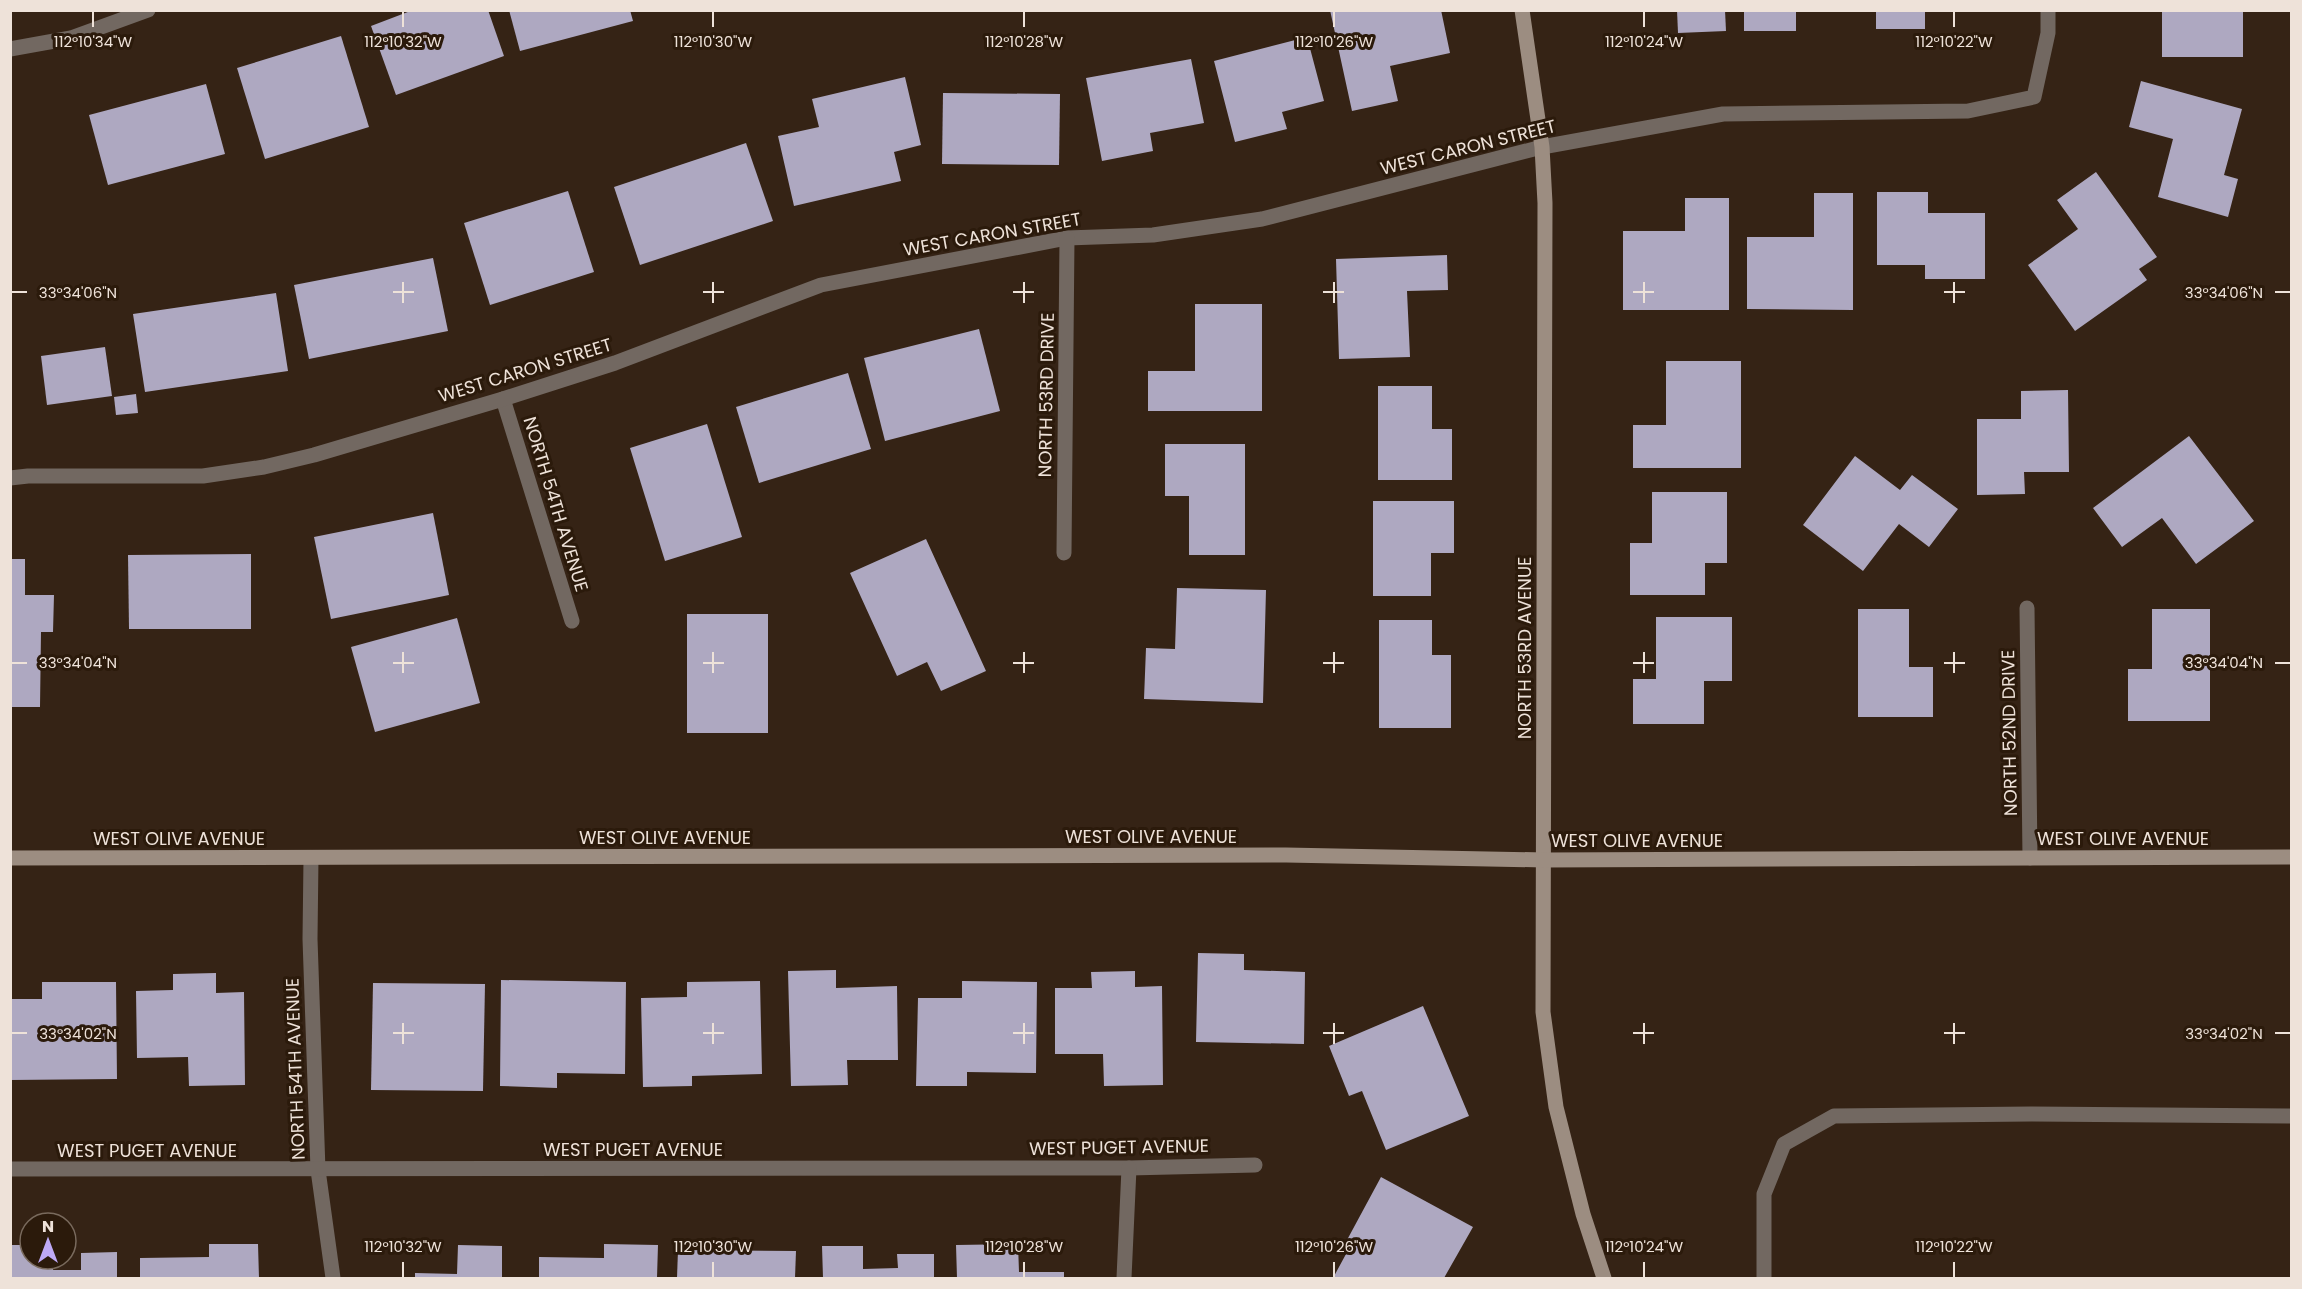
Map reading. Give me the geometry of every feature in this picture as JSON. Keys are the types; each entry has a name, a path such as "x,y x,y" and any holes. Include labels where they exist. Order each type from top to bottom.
{"main road":[{"name":"NORTH 53RD AVENUE","path":"1522,10 1542,147 1545,203 1543,1012 1556,1107 1583,1214 1604,1278"},
{"name":"WEST OLIVE AVENUE","path":"10,858 1286,855 1544,860 2292,856"}],"street":[{"path":"10,49 71,38 148,10"},
{"name":"WEST CARON STREET","path":"10,478 28,476 203,476 254,468 314,455 615,363 821,285 1067,238 1153,235 1262,219 1542,147 1723,114 1968,111 2034,97 2048,33 2048,10"},
{"name":"NORTH 53RD DRIVE","path":"1064,553 1067,238"},
{"name":"NORTH 54TH AVENUE","path":"503,399 572,621"},
{"name":"NORTH 52ND DRIVE","path":"2027,608 2030,858"},
{"name":"NORTH 54TH AVENUE","path":"311,858 310,939 318,1170 333,1278"},
{"path":"1764,1278 1764,1194 1784,1144 1834,1116 2020,1114 2292,1116"},
{"name":"WEST PUGET AVENUE","path":"10,1169 1129,1168 1255,1165"},
{"path":"1124,1278 1129,1168"}],"building":[{"path":"413,10 488,10 504,56 396,95 371,26"},
{"path":"509,10 630,10 633,21 520,51"},
{"path":"1330,10 1441,10 1450,53 1390,66 1398,101 1352,111"},
{"path":"1677,10 1725,10 1726,31 1678,33"},
{"path":"1744,10 1796,10 1796,31 1744,31"},
{"path":"1876,10 1925,10 1925,29 1876,29"},
{"path":"2162,10 2243,10 2243,57 2162,57"},
{"path":"341,36 369,127 265,159 237,68"},
{"path":"1307,37 1324,101 1282,112 1287,129 1235,142 1214,61"},
{"path":"1191,59 1204,123 1150,133 1153,151 1102,161 1086,78"},
{"path":"905,77 921,145 894,152 901,181 794,206 778,136 819,127 812,99"},
{"path":"2141,81 2242,109 2224,175 2238,179 2228,217 2158,197 2173,139 2129,127"},
{"path":"206,84 225,154 108,185 89,115"},
{"path":"943,93 1060,94 1059,165 942,164"},
{"path":"746,143 773,221 640,265 614,187"},
{"path":"2096,172 2157,257 2139,269 2147,280 2075,331 2028,265 2078,229 2057,200"},
{"path":"568,191 594,272 490,305 464,223"},
{"path":"1877,192 1928,192 1928,213 1985,213 1985,279 1925,279 1925,265 1877,265"},
{"path":"1814,193 1853,193 1853,310 1747,309 1747,237 1814,237"},
{"path":"1685,198 1729,198 1729,310 1623,310 1623,231 1685,231"},
{"path":"1447,255 1448,290 1407,291 1410,357 1339,359 1336,259"},
{"path":"433,258 448,331 309,359 294,285"},
{"path":"276,293 288,371 145,392 133,314"},
{"path":"1195,304 1262,304 1262,411 1148,411 1148,371 1195,371"},
{"path":"979,329 1000,411 885,441 864,358"},
{"path":"105,347 112,396 47,405 41,356"},
{"path":"1666,361 1741,361 1741,468 1633,468 1633,425 1666,425"},
{"path":"848,373 871,449 759,483 736,407"},
{"path":"1378,386 1432,386 1432,429 1452,429 1452,480 1378,480"},
{"path":"2068,390 2069,472 2024,472 2025,494 1977,495 1977,419 2021,419 2021,391"},
{"path":"136,394 138,413 116,415 114,397"},
{"path":"707,424 742,537 665,561 630,448"},
{"path":"2189,436 2254,521 2196,564 2162,518 2122,547 2093,508"},
{"path":"1165,444 1245,444 1245,555 1189,555 1189,496 1165,496"},
{"path":"1855,456 1900,490 1912,475 1958,509 1929,547 1899,524 1863,571 1803,525"},
{"path":"1652,492 1727,492 1727,563 1705,563 1705,595 1630,595 1630,543 1652,543"},
{"path":"1373,501 1454,501 1454,553 1431,553 1431,596 1373,596"},
{"path":"433,513 449,595 331,619 314,537"},
{"path":"926,539 986,671 941,691 927,662 897,676 850,573"},
{"path":"251,554 251,629 129,629 128,555"},
{"path":"10,559 25,559 25,595 54,595 53,632 41,632 40,707 10,707"},
{"path":"1177,588 1266,590 1263,703 1144,699 1146,648 1175,649"},
{"path":"1858,609 1909,609 1909,667 1933,667 1933,717 1858,717"},
{"path":"2152,609 2210,609 2210,721 2128,721 2128,669 2152,669"},
{"path":"687,614 768,614 768,733 687,733"},
{"path":"1656,617 1732,617 1732,681 1704,681 1704,724 1633,724 1633,679 1656,679"},
{"path":"457,618 480,703 375,732 351,647"},
{"path":"1379,620 1432,620 1432,655 1451,655 1451,728 1379,728"},
{"path":"1198,953 1244,954 1244,970 1305,972 1304,1044 1196,1042"},
{"path":"836,970 836,988 897,986 898,1060 847,1060 848,1085 791,1086 788,971"},
{"path":"1135,971 1135,987 1162,986 1163,1085 1104,1086 1103,1054 1055,1054 1055,988 1092,988 1091,972"},
{"path":"216,973 216,993 244,992 245,1085 189,1086 188,1057 137,1058 136,991 173,990 173,974"},
{"path":"501,980 626,982 625,1074 557,1073 557,1088 500,1086"},
{"path":"760,981 762,1074 692,1076 692,1086 643,1087 641,998 687,997 687,982"},
{"path":"962,981 1037,982 1036,1073 967,1072 967,1086 916,1086 918,998 962,998"},
{"path":"42,982 116,982 117,1079 10,1080 10,999 42,999"},
{"path":"373,983 485,984 483,1091 371,1090"},
{"path":"1423,1006 1469,1116 1386,1150 1362,1091 1349,1096 1329,1046"},
{"path":"1381,1177 1473,1227 1444,1278 1333,1278 1352,1243 1347,1240"},
{"path":"209,1244 258,1244 259,1278 140,1278 140,1258 209,1257"},
{"path":"604,1244 658,1245 657,1278 539,1278 539,1257 604,1258"},
{"path":"1018,1244 1019,1272 1064,1272 1064,1278 957,1278 956,1245"},
{"path":"10,1245 18,1245 18,1271 78,1271 81,1270 81,1253 117,1252 117,1278 10,1278"},
{"path":"458,1245 502,1246 502,1278 415,1278 415,1273 457,1274"},
{"path":"822,1246 863,1246 863,1269 898,1268 897,1254 934,1254 934,1278 823,1278"},
{"path":"678,1250 796,1251 795,1278 677,1278"}]}
